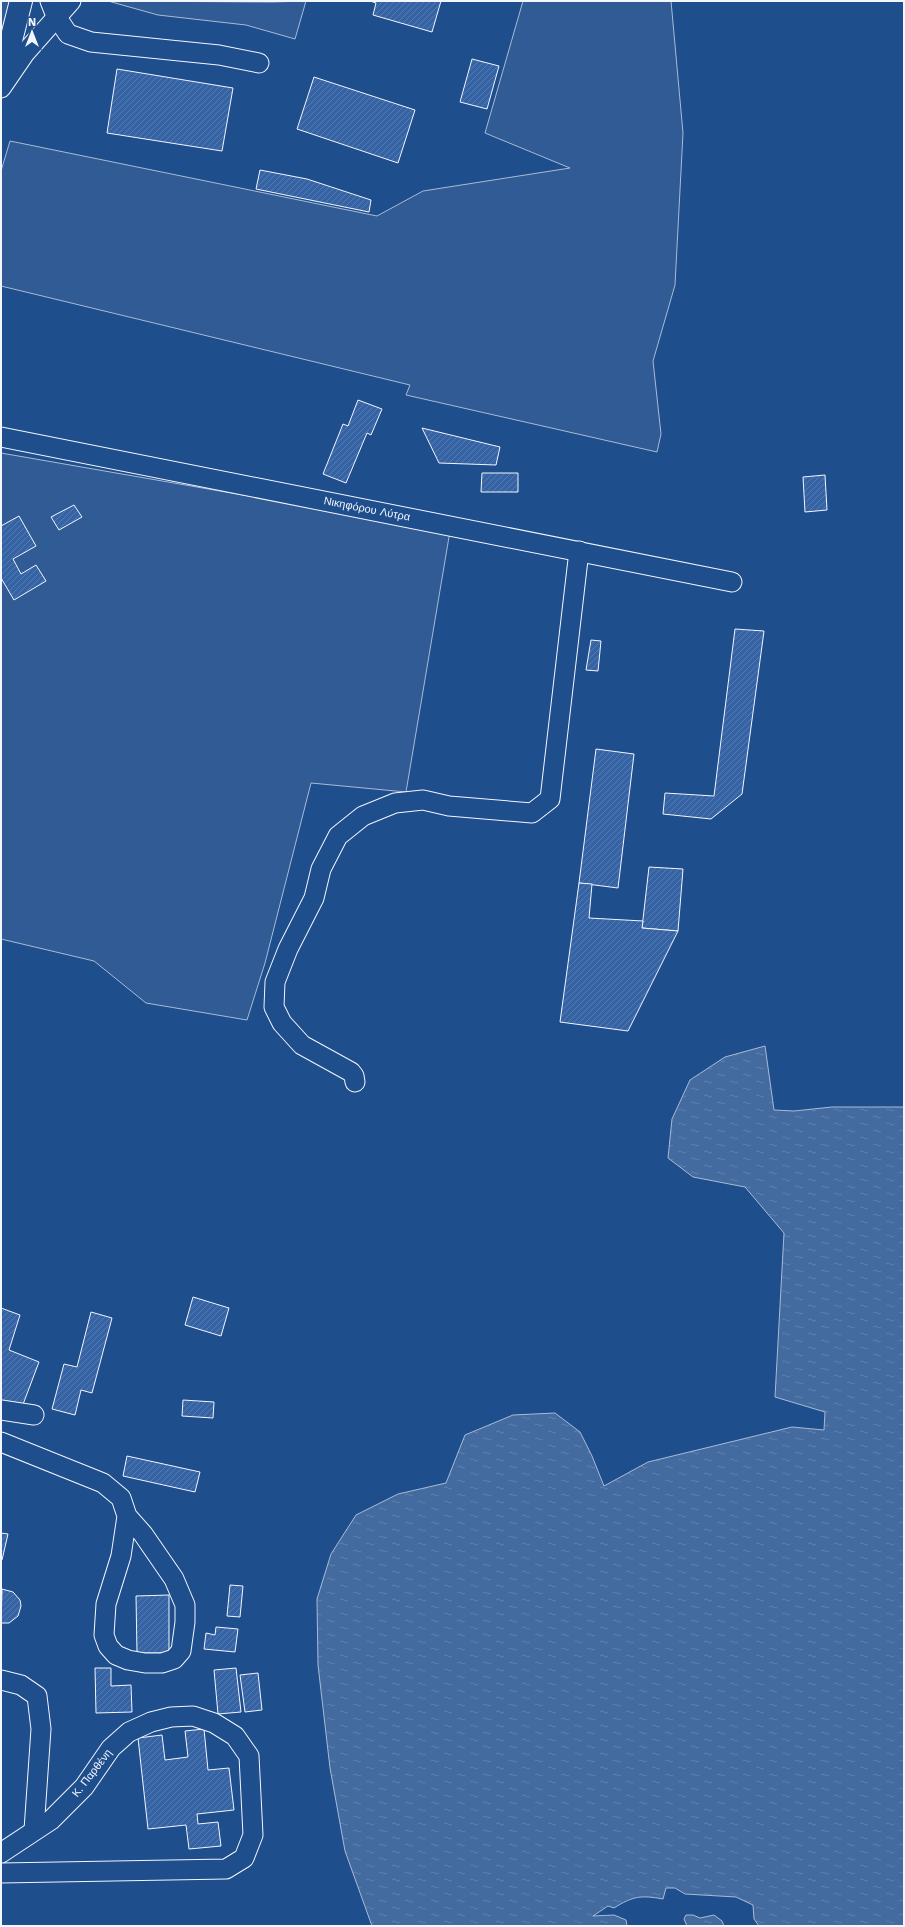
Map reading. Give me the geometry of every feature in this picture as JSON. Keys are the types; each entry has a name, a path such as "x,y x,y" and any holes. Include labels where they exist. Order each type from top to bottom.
{"main road":[{"path":"1,80 21,1"}],"street":[{"path":"1,88 53,9 71,1"},
{"path":"53,9 68,34 91,42 219,55 259,63"},
{"name":"Νικηφόρου Λύτρα","path":"1,437 732,582"},
{"path":"355,1082 354,1076 351,1072 302,1045 282,1023 274,1007 275,982 288,949 314,898 321,869 338,836 363,816 395,803 423,800 449,806 532,812 550,799 579,551"},
{"path":"1,1410 34,1415"},
{"path":"1,1442 103,1483 121,1498 127,1516 143,1534 174,1579 184,1605 185,1622 181,1651 174,1659 162,1663 146,1663 128,1660 116,1655 108,1646 104,1634 106,1604 120,1556 127,1516"},
{"path":"1,1680 22,1685 36,1696 41,1729 34,1830"},
{"name":"Κ. Παρθένη","path":"1,1853 51,1820 84,1787 111,1748 129,1732 151,1722 171,1717 193,1716 214,1723 235,1736 249,1756 253,1835 244,1858 226,1869 1,1873"}],"shaded area":[{"path":"1,1 10,1 1,35"},
{"path":"108,1 306,1 295,39 246,25 158,15"},
{"path":"523,1 671,1 683,133 675,285 653,361 661,434 657,452 406,395 410,385 1,286 1,171 10,141 377,216 423,191 570,168 485,133"},
{"path":"1,453 450,531 406,792 311,783 265,963 247,1020 146,1003 94,961 1,939"}],"water":[{"path":"765,1046 774,1110 794,1111 832,1107 904,1107 904,1926 759,1926 754,1919 753,1905 736,1897 685,1894 675,1888 666,1888 663,1899 643,1897 632,1899 614,1908 608,1906 593,1916 614,1915 626,1920 627,1926 372,1926 345,1851 330,1768 318,1665 317,1599 331,1554 356,1515 398,1494 446,1483 465,1435 513,1415 555,1413 580,1432 592,1456 604,1486 648,1462 792,1427 824,1430 825,1412 775,1397 784,1233 745,1187 693,1177 668,1158 672,1119 690,1080 725,1057"},
{"path":"686,1915 693,1915 700,1918 714,1915 722,1921 724,1926 687,1926 684,1919"}],"building":[{"path":"370,1 441,1 432,32 373,15 376,3"},
{"path":"472,59 499,66 487,109 460,102"},
{"path":"117,69 233,88 222,151 107,133"},
{"path":"314,77 415,110 398,163 297,129"},
{"path":"260,170 307,179 371,200 369,212 256,189"},
{"path":"358,400 382,409 371,435 367,433 346,483 323,474 343,424 348,426"},
{"path":"422,428 500,447 496,465 439,463"},
{"path":"482,473 518,473 518,492 481,492"},
{"path":"825,475 827,510 805,512 803,477"},
{"path":"74,505 82,517 59,530 51,517"},
{"path":"19,516 36,546 13,559 21,574 36,565 46,581 14,600 1,578 1,526"},
{"path":"735,629 764,631 742,794 711,819 663,814 665,793 714,796"},
{"path":"591,640 601,641 598,671 586,670"},
{"path":"596,749 634,754 618,888 579,883"},
{"path":"649,867 683,869 678,931 642,928"},
{"path":"579,883 592,884 589,918 643,921 642,928 678,931 628,1031 560,1022"},
{"path":"193,1297 229,1308 221,1336 185,1325"},
{"path":"1,1308 20,1315 9,1350 39,1362 22,1407 1,1400"},
{"path":"91,1312 112,1318 92,1393 81,1390 75,1415 52,1409 64,1364 77,1367"},
{"path":"183,1400 214,1402 213,1418 182,1416"},
{"path":"127,1456 200,1472 195,1492 123,1476"},
{"path":"1,1533 8,1534 2,1560 1,1560"},
{"path":"230,1585 243,1586 240,1617 227,1616"},
{"path":"2,1589 13,1592 20,1600 21,1606 18,1616 9,1623 1,1623"},
{"path":"169,1595 169,1653 137,1653 136,1596"},
{"path":"216,1627 238,1629 235,1652 204,1649 206,1633 215,1635"},
{"path":"95,1668 111,1668 111,1686 131,1685 132,1712 96,1713"},
{"path":"236,1668 241,1712 218,1714 214,1670"},
{"path":"258,1673 262,1710 245,1712 240,1675"},
{"path":"204,1729 208,1770 229,1768 234,1810 197,1814 198,1824 218,1822 221,1846 189,1849 186,1825 148,1829 138,1738 162,1735 165,1760 188,1757 185,1731"}]}
